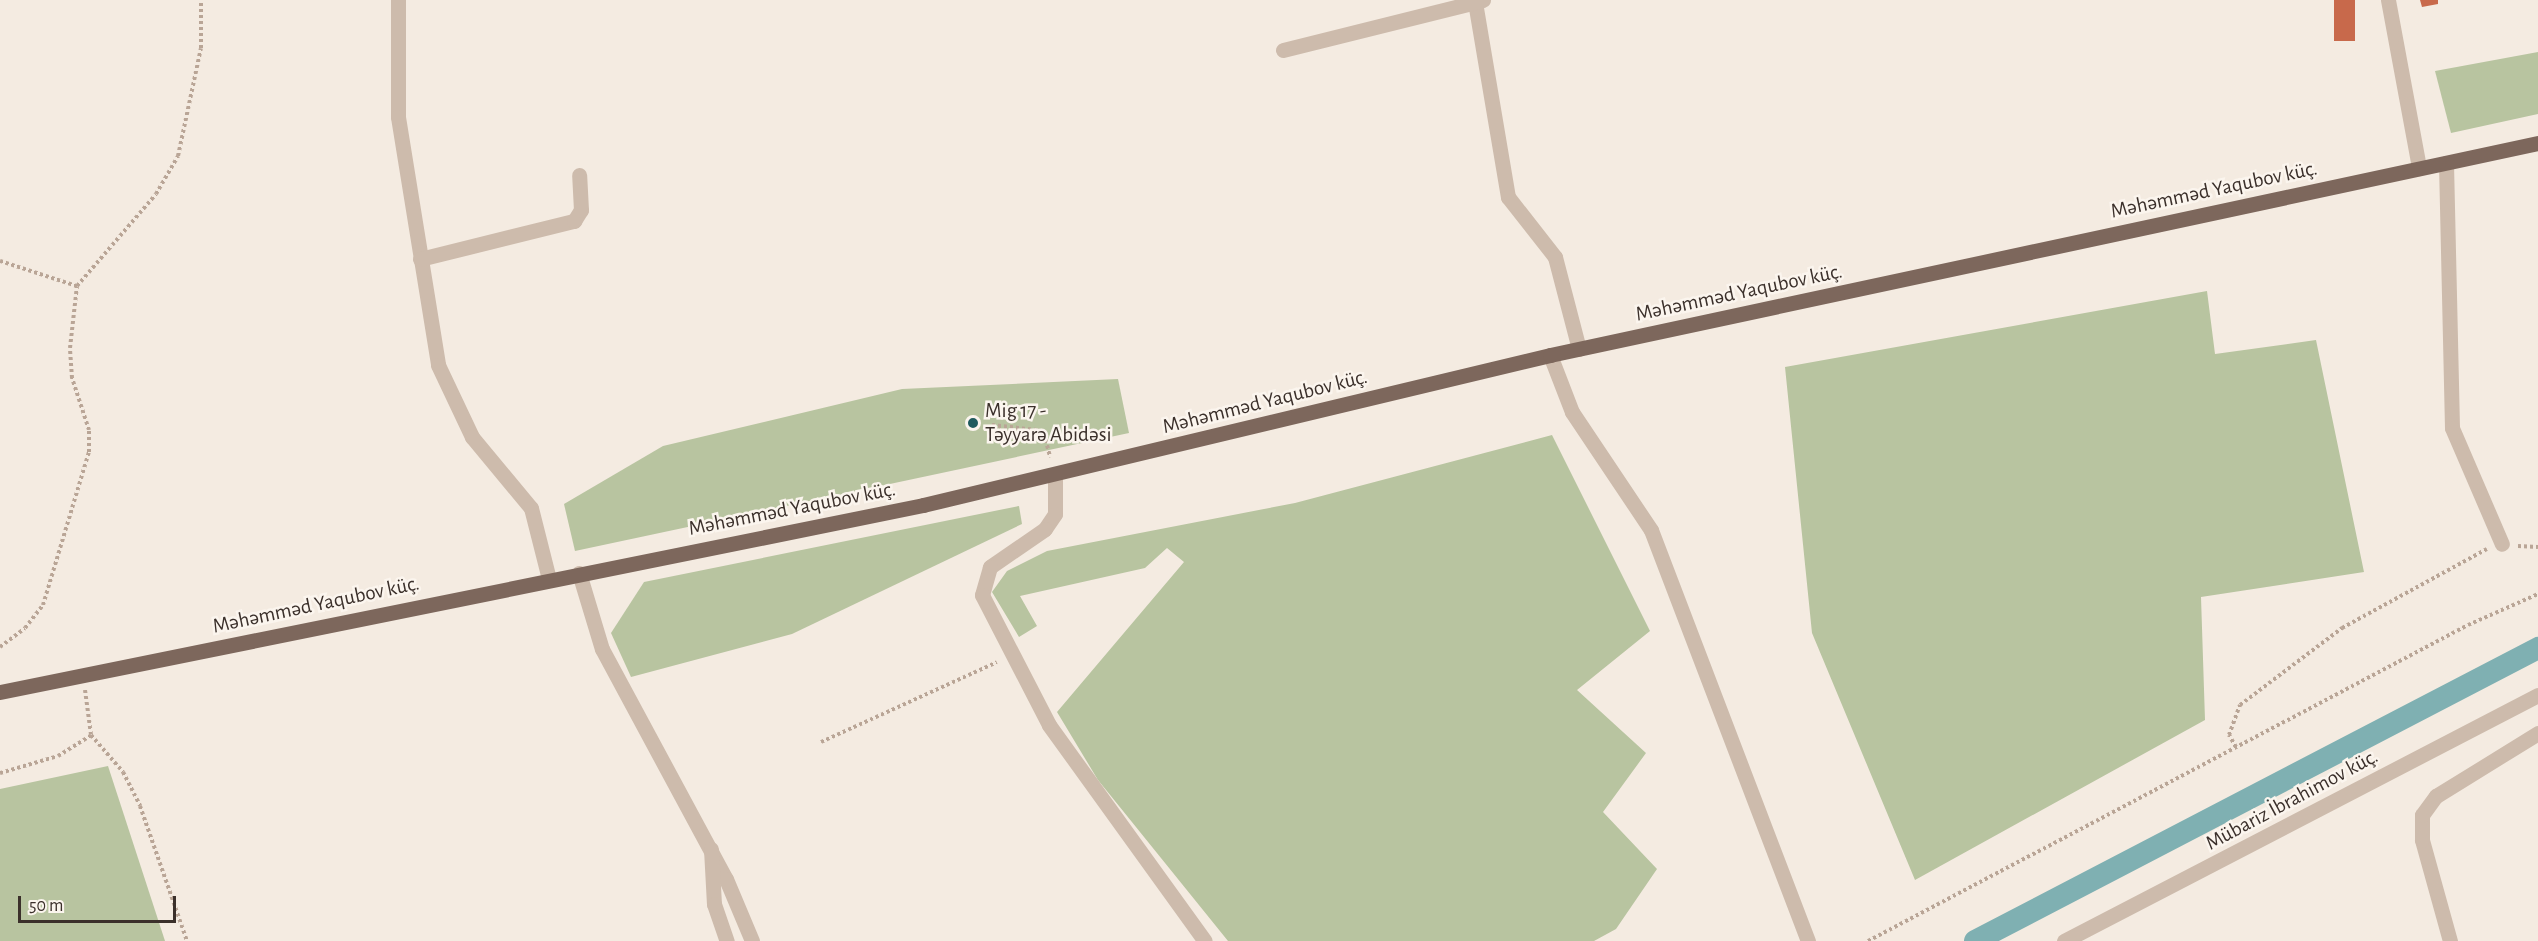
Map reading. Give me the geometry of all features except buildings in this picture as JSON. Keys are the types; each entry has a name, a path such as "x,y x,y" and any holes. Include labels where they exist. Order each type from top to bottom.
{"main road":[{"name":"Məhəmməd Yaqubov küç.","path":"0,692 1055,475 1550,355 2538,143"}],"street":[{"path":"398,0 398,117 438,364 455,408 531,508 549,579"},
{"path":"2388,0 2419,168"},
{"path":"1283,50 1479,1 1508,197 1555,257 1579,349"},
{"path":"2446,162 2451,428 2502,544"},
{"path":"420,259 574,221 581,210 579,175"},
{"path":"1550,355 1572,412 1651,530 1809,941"},
{"path":"1055,475 1055,514 1045,529 990,567 983,579 989,613 1071,759 1205,941"},
{"path":"579,573 602,649 711,849 752,941"},
{"name":"Mübariz İbrahimov küç.","path":"2064,941 2538,695"},
{"path":"2450,941 2422,840 2422,815 2436,796 2538,733"},
{"path":"711,849 714,904 727,941"}],"path":[{"path":"0,647 25,628 43,606 89,452 89,430 71,368 77,286 156,194 178,156 201,48 201,0"},
{"path":"0,261 77,286"},
{"path":"992,425 1044,434 1055,475"},
{"path":"2236,747 2229,735 2240,705 2342,628 2502,544 2538,547"},
{"path":"1868,941 2236,747 2538,594"},
{"path":"821,742 1011,655"},
{"path":"83,675 91,735 123,772 140,806 187,941"},
{"path":"0,773 58,756 91,735"}],"green space":[{"path":"2538,52 2538,114 2451,133 2435,71"},
{"path":"2207,291 2215,354 2316,340 2364,572 2201,597 2205,720 1915,880 1812,633 1785,367"},
{"path":"1118,379 1129,433 575,551 564,504 663,446 902,389"},
{"path":"1552,435 1650,631 1577,690 1646,753 1603,812 1657,869 1616,929 1594,941 1228,941 1098,780 1057,712 1184,562 1167,548 1145,568 1020,596 1037,626 1019,637 992,592 1007,571 1047,551 1295,503"},
{"path":"1019,506 1022,524 792,634 631,677 611,633 644,582"},
{"path":"108,766 165,941 0,941 0,789"}],"waterway":[{"path":"1975,941 2538,648"}],"place":[{"name":"Mig 17 - Təyyarə Abidəsi","path":"973,423"}]}
